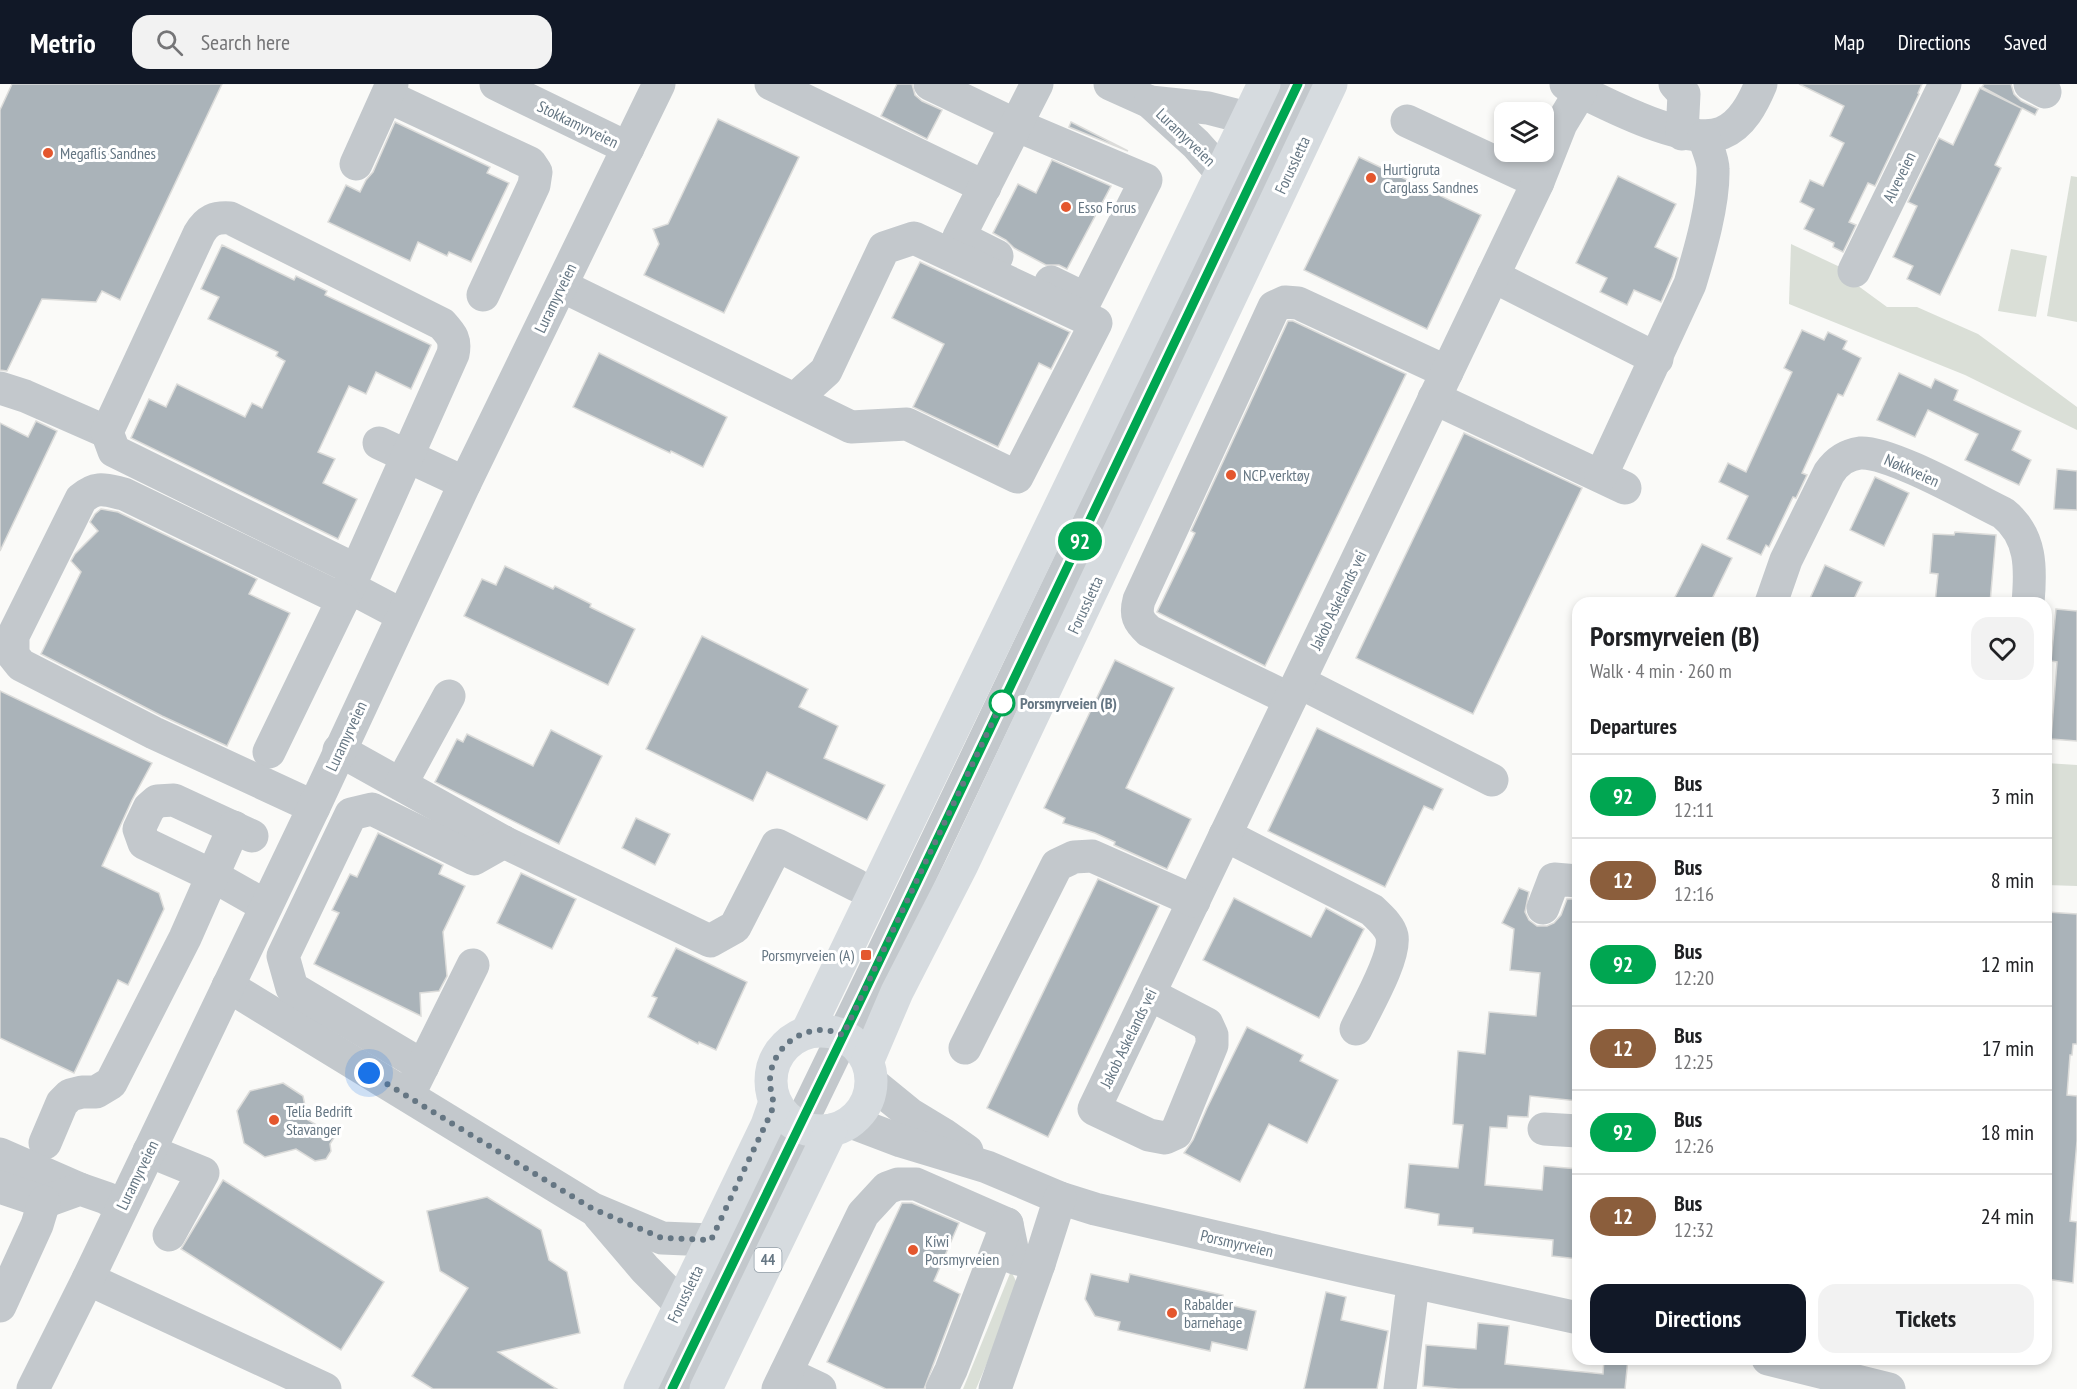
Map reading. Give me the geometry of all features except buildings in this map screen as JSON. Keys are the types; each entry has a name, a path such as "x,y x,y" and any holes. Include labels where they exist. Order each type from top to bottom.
{"main road":[{"path":"807,1032 1263,84"},
{"name":"Forussletta","path":"870,1071 897,992 967,854 1331,84"},
{"path":"841,1126 815,1131 799,1126 785,1116 775,1102 770,1080 775,1059 788,1042 807,1032 825,1030 843,1035 858,1045 870,1071"},
{"name":"44","path":"706,1389 841,1126 866,1105 870,1071"},
{"name":"Forussletta","path":"640,1389 775,1102"}],"street":[{"name":"Stokkamyrveien","path":"496,84 628,148"},
{"name":"Luramyrveien","path":"33,1389 314,807 465,483 659,84"},
{"path":"771,84 985,187"},
{"path":"930,84 1017,125 1146,180 1086,299 959,237 1017,125 1037,84"},
{"name":"Luramyrveien","path":"1110,84 1150,102 1196,144 1221,172"},
{"path":"672,1389 1298,84"},
{"path":"1492,780 1294,691 1149,631 1139,622 1136,613 1139,600 1274,307 1285,302 1298,303 1613,482 1657,359 1690,284 1699,256 1711,197 1713,167 1693,136 1684,94 1675,84"},
{"path":"1693,136 1722,133 1740,121 1761,84"},
{"name":"Alveveien","path":"1854,271 1945,84"},
{"name":"Jakob Askelands vei","path":"1149,994 1207,1024 1212,1035 1212,1046 1176,1132 1165,1138 1149,1135 1094,1109 1149,994 1194,901 1538,182 1573,88 1650,122 1693,136"},
{"path":"356,164 390,90 530,163 536,172 534,185 483,295"},
{"name":"Luramyrveien","path":"1150,102 1208,108 1247,118"},
{"path":"1407,121 1538,182"},
{"path":"269,752 349,586 393,449 453,354 455,344 453,336 442,324 230,218 217,218 206,223 107,432 114,451 349,586 402,615"},
{"path":"562,286 851,427 907,424 1017,477 1096,323 914,238 884,248 826,371 795,399"},
{"path":"1493,276 1657,359"},
{"path":"0,388 26,396 107,432"},
{"path":"393,449 465,483"},
{"name":"Nøkkveien","path":"1773,597 1786,561 1829,472 1837,462 1861,453 1893,460 2003,513 2014,522 2022,535 2029,562 2028,597"},
{"path":"314,807 154,733 21,665 13,655 13,636 81,499 89,491 100,489 124,494 349,586"},
{"path":"401,784 448,696"},
{"path":"339,750 504,842 710,941 735,927 777,845 856,885"},
{"path":"45,1143 62,1103 70,1095 96,1092 111,1083 185,938 213,876 244,832 174,800 157,801 149,808 139,830 144,843 213,876 266,906"},
{"path":"423,1066 292,988 283,956 351,814 372,809 474,859 504,842"},
{"path":"1225,835 1372,910 1386,926 1392,935 1392,954 1356,1029"},
{"path":"965,1048 1057,865 1074,857 1092,856 1194,901"},
{"path":"1543,908 1554,879 1572,880"},
{"path":"408,1096 473,965"},
{"path":"228,986 593,1209 662,1238 711,1240"},
{"name":"Porsmyrveien","path":"870,1071 910,1114 943,1134 987,1167"},
{"name":"Porsmyrveien","path":"841,1126 987,1167 1060,1198 1095,1209 1572,1317"},
{"path":"1544,1129 1572,1131"},
{"path":"149,1151 203,1173 169,1235"},
{"path":"0,1154 106,1198 122,1207"},
{"path":"820,1389 782,1381 863,1214 888,1188 898,1184 916,1184 1007,1224"},
{"path":"0,1187 44,1202 80,1189"},
{"path":"994,1389 1060,1198"},
{"path":"0,1306 37,1225 44,1202"},
{"path":"593,1209 645,1269 680,1304"},
{"path":"1007,1224 1014,1258 1039,1264"},
{"path":"942,1389 1007,1224"},
{"path":"88,1279 325,1389"},
{"path":"1400,1389 1415,1283"},
{"path":"1792,1365 1890,1389"}],"shaded area":[{"path":"2071,176 2077,177 2077,322 2047,316"},
{"path":"1791,244 1840,267 1846,277 1887,307 1917,307 1978,334 2077,407 2077,430 1965,375 1789,304"},
{"path":"2011,249 2047,256 2036,317 1998,311"},
{"path":"2052,763 2077,765 2077,886 2052,885"},
{"path":"1011,1271 1019,1287 976,1389 963,1389"}],"bus line":[{"name":"92","path":"672,1389 863,995 1298,84"}],"place":[{"name":"Megaflis Sandnes","path":"48,153"},
{"name":"Hurtigruta Carglass Sandnes","path":"1371,178"},
{"name":"Esso Forus","path":"1066,207"},
{"name":"NCP verktøy","path":"1231,475"},
{"name":"Porsmyrveien (B)","path":"1002,703"},
{"name":"Porsmyrveien (A)","path":"866,955"},
{"name":"Telia Bedrift Stavanger","path":"274,1120"},
{"name":"Kiwi Porsmyrveien","path":"913,1250"},
{"name":"Rabalder barnehage","path":"1172,1313"}],"route":[{"path":"369,1073 593,1209 662,1238 711,1240 775,1102 770,1080 775,1059 788,1042 807,1032 825,1030 843,1035 1003,700 1002,703"}]}
